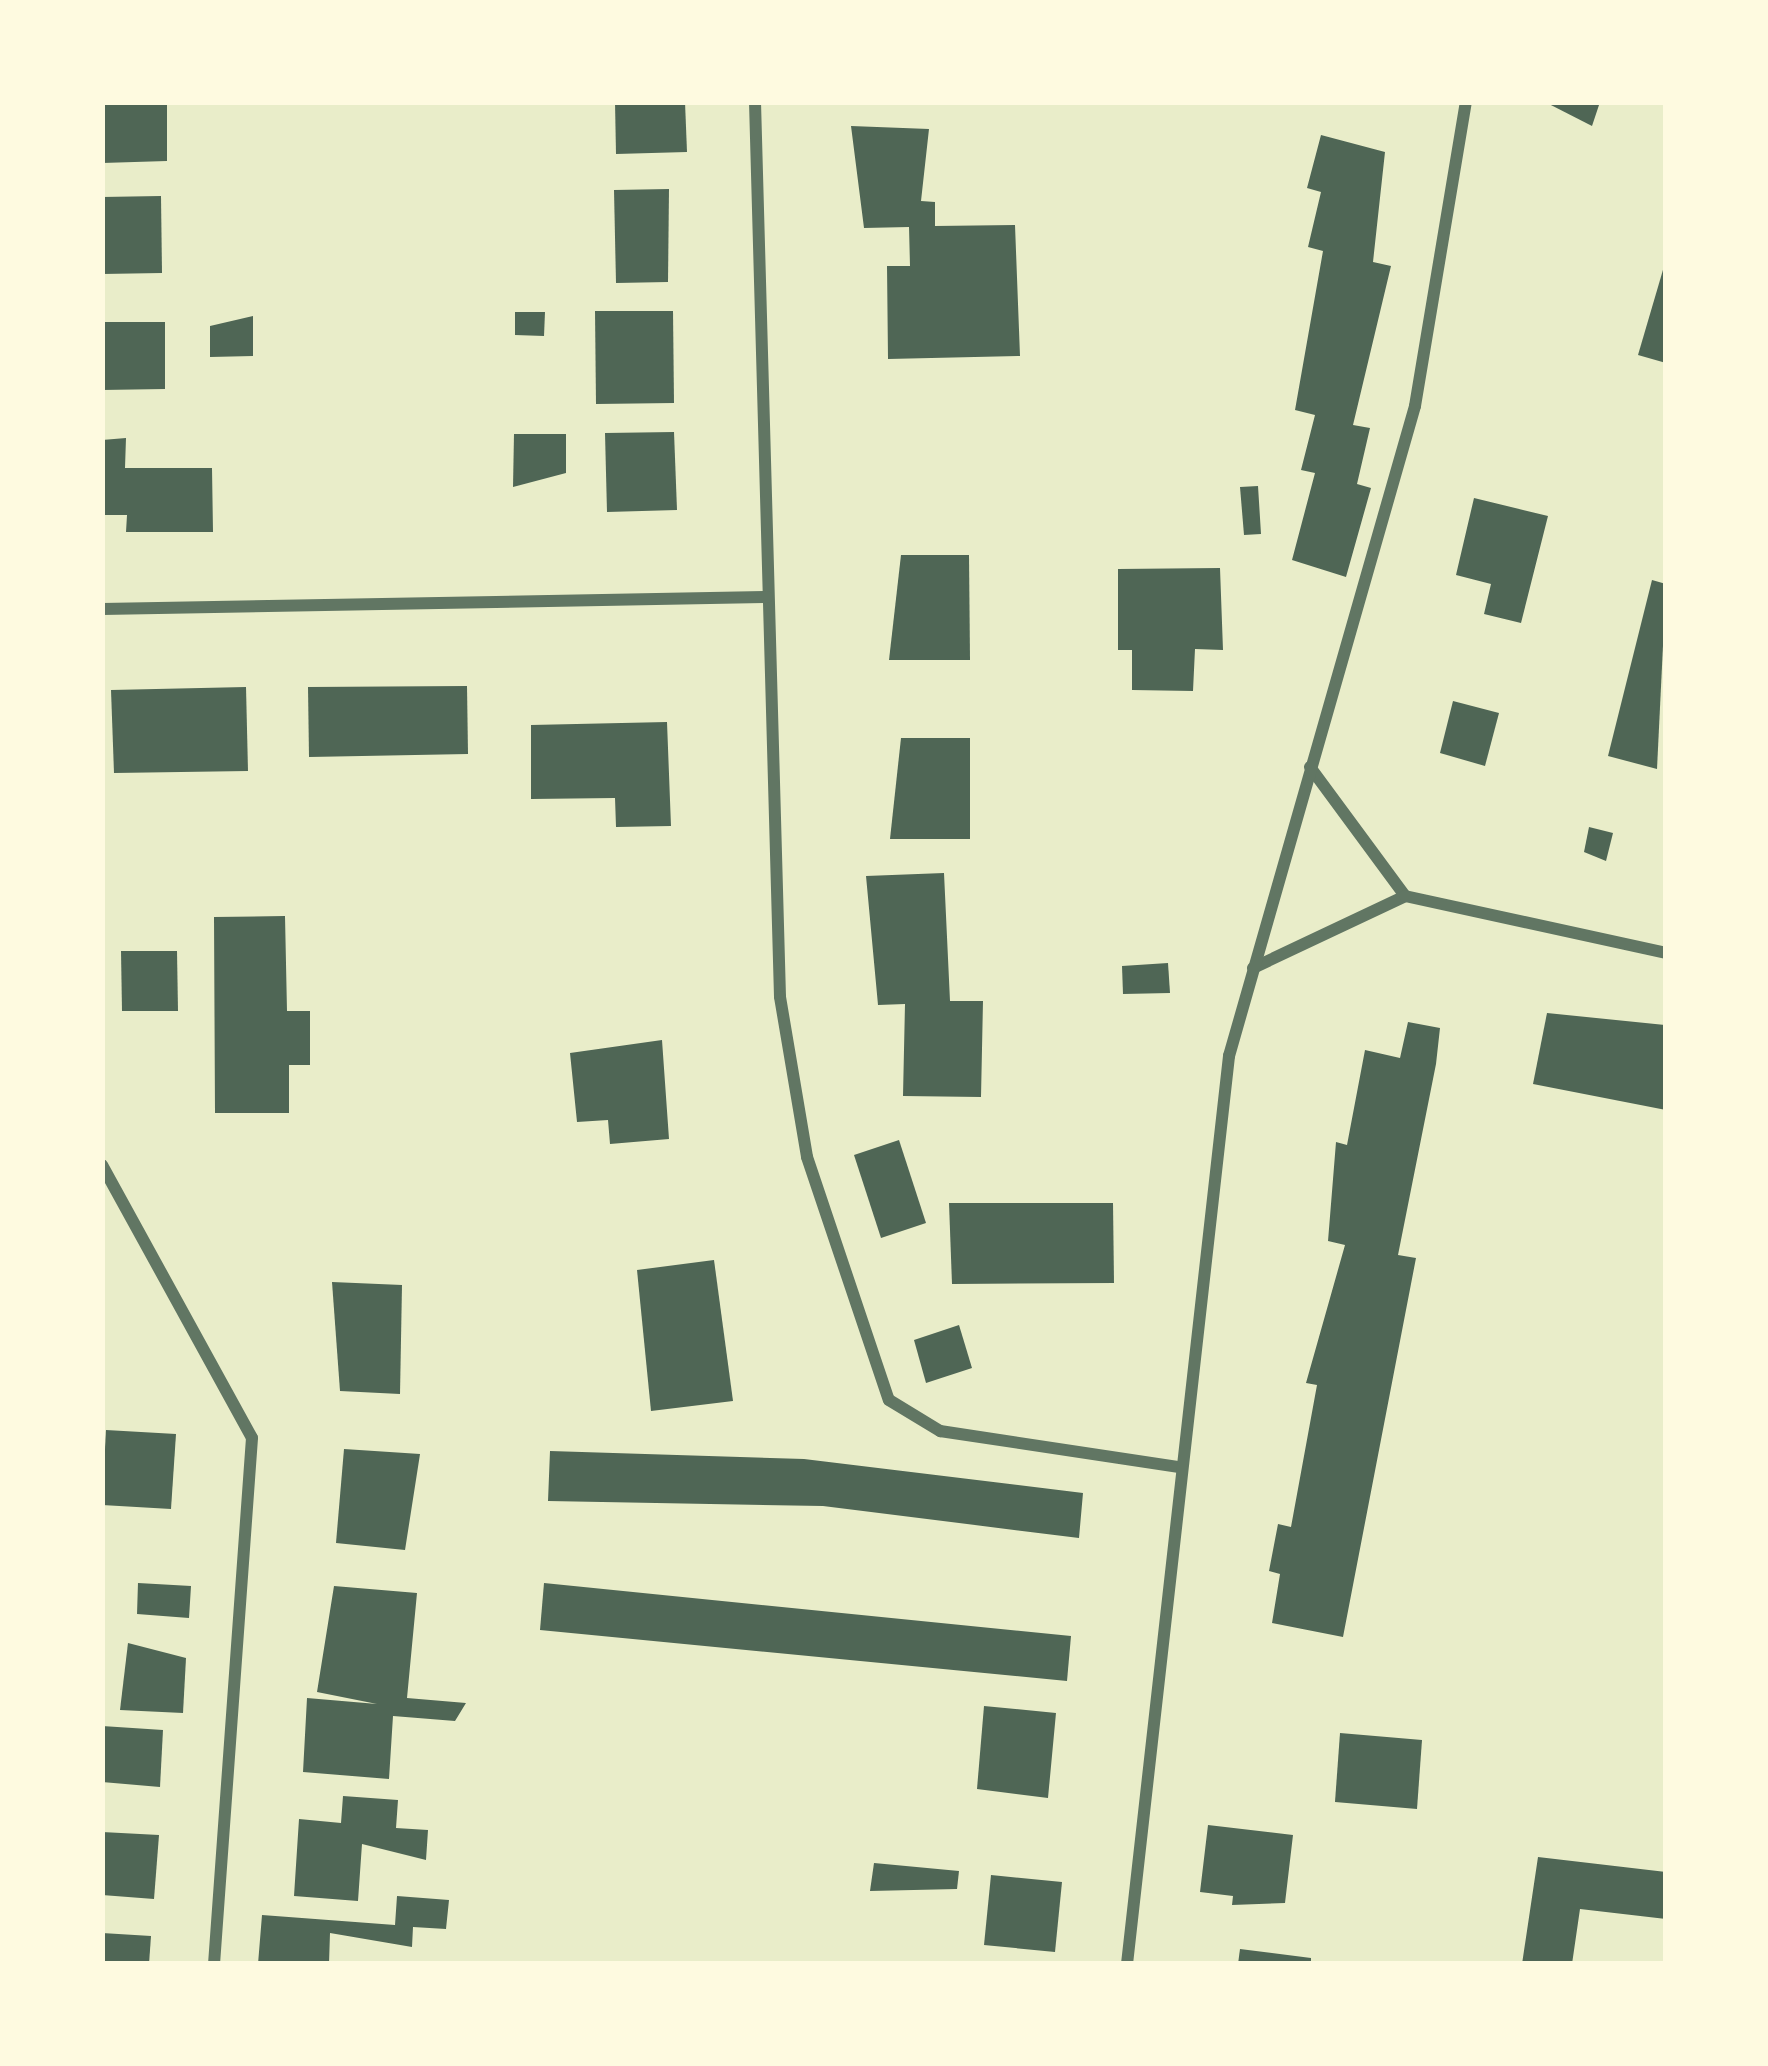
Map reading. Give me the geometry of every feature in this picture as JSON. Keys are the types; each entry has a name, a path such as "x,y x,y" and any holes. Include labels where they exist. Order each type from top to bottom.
{"street":[{"path":"754,102 780,997 807,1156 889,1400 940,1431 1179,1467"},
{"path":"1127,1964 1179,1467 1229,1056 1415,406 1466,102"},
{"path":"102,609 767,597"},
{"path":"1310,767 1405,896"},
{"path":"1253,968 1405,896 1666,953"},
{"path":"102,1165 252,1438 214,1964"}],"building":[{"path":"102,102 167,102 167,161 102,163"},
{"path":"615,102 685,102 687,152 616,154"},
{"path":"1545,102 1600,102 1592,126"},
{"path":"851,126 929,129 921,201 935,202 935,226 1015,225 1020,356 888,359 887,266 910,266 909,227 864,228"},
{"path":"1321,135 1385,152 1373,262 1391,266 1353,425 1370,428 1357,484 1371,488 1346,577 1292,560 1315,473 1301,470 1315,415 1295,410 1323,251 1308,247 1321,192 1307,188"},
{"path":"669,189 668,282 616,283 614,190"},
{"path":"161,196 162,273 102,274 102,197"},
{"path":"1666,263 1666,363 1638,355"},
{"path":"595,311 673,311 674,403 596,404"},
{"path":"515,312 545,312 544,336 515,335"},
{"path":"253,316 253,356 210,357 210,326"},
{"path":"102,322 165,322 165,389 102,390"},
{"path":"674,432 677,510 607,512 605,433"},
{"path":"514,434 566,434 566,473 513,487"},
{"path":"126,438 125,468 212,468 213,532 126,532 127,515 102,515 102,440"},
{"path":"1258,486 1261,534 1244,535 1240,487"},
{"path":"1474,498 1548,516 1521,623 1484,614 1491,584 1456,575"},
{"path":"901,555 969,555 970,660 889,660"},
{"path":"1220,568 1223,650 1195,649 1193,691 1132,690 1132,650 1118,650 1118,569"},
{"path":"1652,580 1666,584 1657,769 1608,756"},
{"path":"467,686 468,754 309,757 308,687"},
{"path":"246,687 248,771 114,773 111,690"},
{"path":"1453,701 1499,713 1485,766 1440,753"},
{"path":"667,722 671,826 616,827 615,798 531,799 531,725"},
{"path":"901,738 970,738 970,839 890,839"},
{"path":"1589,827 1613,833 1606,861 1584,852"},
{"path":"944,873 950,1001 983,1001 981,1097 903,1096 905,1004 878,1005 866,876"},
{"path":"285,916 287,1011 310,1011 310,1065 289,1065 289,1113 215,1113 214,917"},
{"path":"121,951 177,951 178,1011 122,1011"},
{"path":"1168,963 1170,993 1123,994 1122,966"},
{"path":"1547,1013 1665,1025 1666,1110 1533,1084"},
{"path":"1408,1022 1440,1028 1398,1255 1416,1258 1343,1637 1272,1623 1280,1574 1269,1571 1278,1524 1291,1527 1317,1385 1306,1383 1345,1245 1328,1241 1336,1142 1347,1145 1365,1050 1400,1058"},
{"path":"662,1040 669,1139 610,1144 608,1120 577,1122 570,1053"},
{"path":"899,1140 926,1223 881,1238 854,1155"},
{"path":"949,1203 1113,1203 1114,1283 952,1284"},
{"path":"714,1260 733,1401 651,1411 637,1270"},
{"path":"332,1282 402,1285 400,1394 340,1391"},
{"path":"959,1325 972,1368 926,1383 914,1340"},
{"path":"106,1430 176,1434 171,1509 102,1505"},
{"path":"344,1449 420,1454 405,1550 336,1543"},
{"path":"550,1451 804,1459 1083,1493 1079,1538 823,1506 548,1501"},
{"path":"138,1583 191,1586 189,1618 137,1614"},
{"path":"544,1583 1071,1636 1067,1681 540,1630"},
{"path":"334,1586 417,1593 407,1698 466,1703 455,1721 393,1716 389,1779 303,1772 307,1698 377,1704 317,1692"},
{"path":"128,1643 186,1658 183,1713 120,1710"},
{"path":"984,1706 1056,1713 1048,1798 977,1789"},
{"path":"102,1726 163,1730 160,1787 102,1782"},
{"path":"1340,1733 1422,1740 1417,1809 1335,1802"},
{"path":"343,1796 398,1800 396,1828 428,1830 426,1860 362,1844 358,1901 294,1896 299,1819 341,1823"},
{"path":"1208,1825 1293,1835 1285,1903 1232,1905 1233,1896 1200,1892"},
{"path":"102,1832 159,1835 154,1899 102,1895"},
{"path":"1538,1857 1666,1872 1666,1919 1580,1909 1572,1964 1522,1964"},
{"path":"874,1863 959,1871 957,1889 870,1891"},
{"path":"991,1875 1062,1882 1055,1952 984,1945"},
{"path":"397,1896 449,1900 446,1929 413,1927 412,1947 330,1933 329,1964 258,1964 262,1915 395,1925"},
{"path":"102,1933 151,1936 149,1964 102,1964"},
{"path":"1240,1949 1311,1958 1311,1964 1238,1964"}]}
